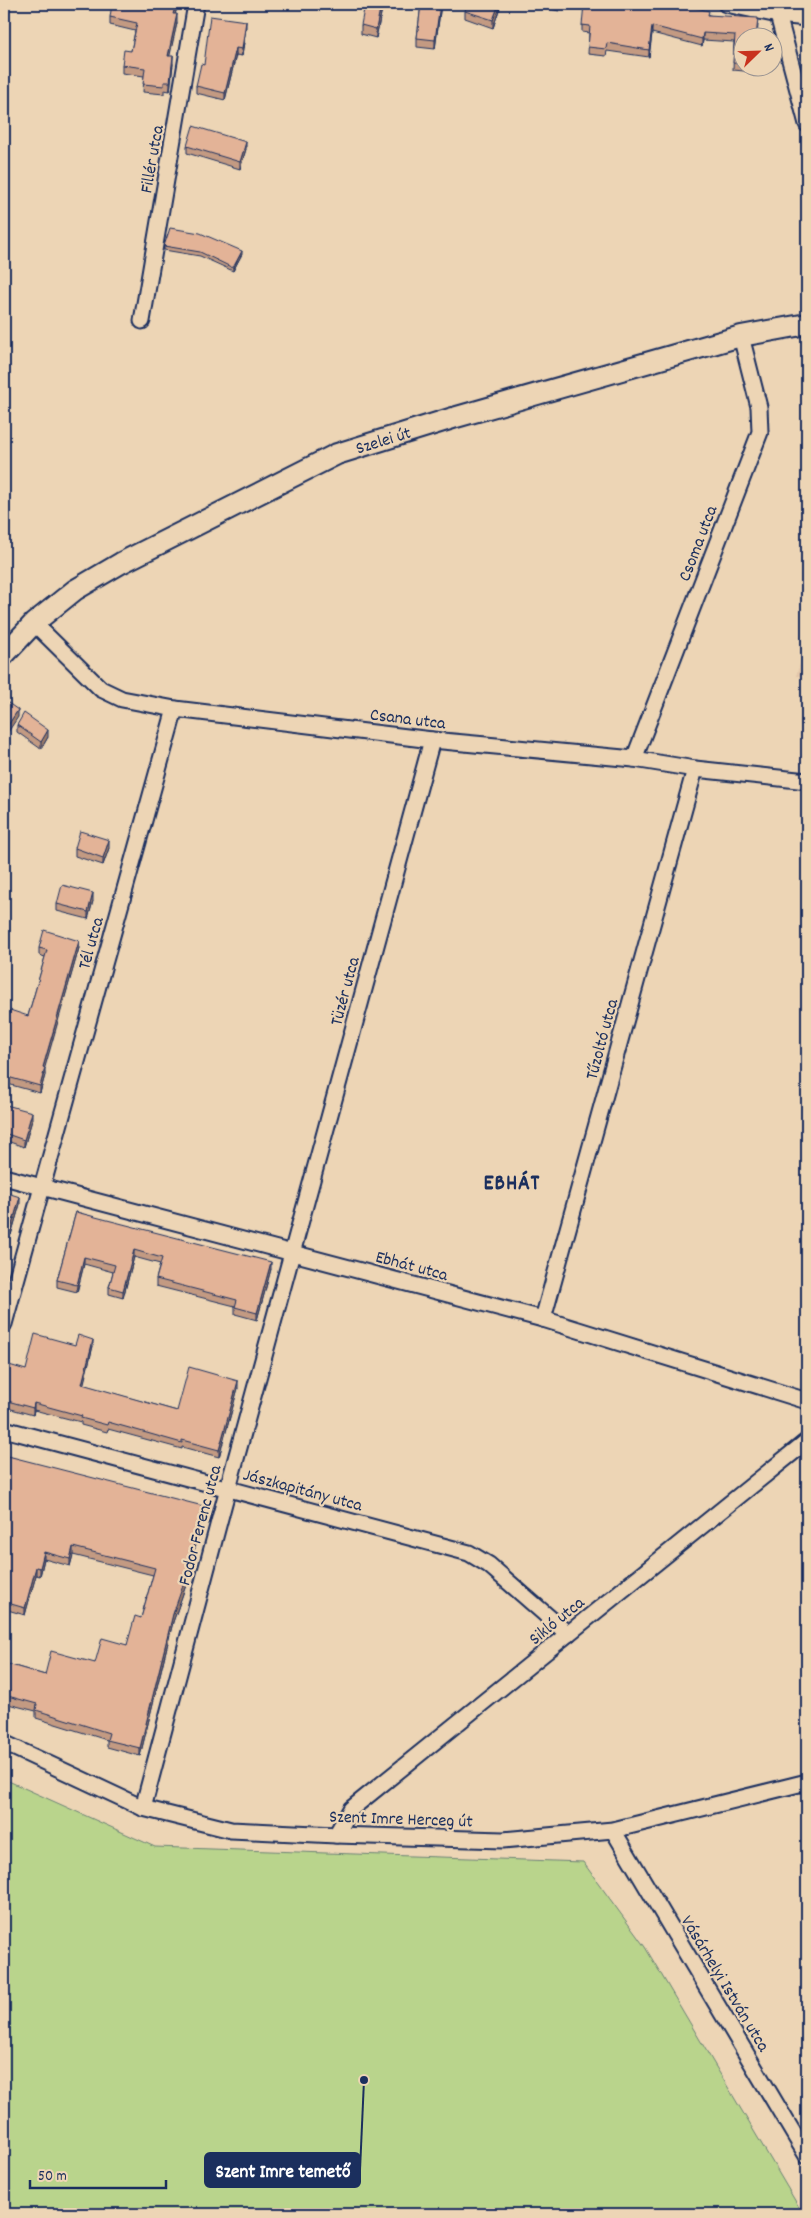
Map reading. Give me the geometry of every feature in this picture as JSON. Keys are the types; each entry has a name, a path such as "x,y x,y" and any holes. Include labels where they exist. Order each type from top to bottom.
{"main road":[{"name":"Szelei út","path":"4,655 34,623 75,590 122,563 337,454 452,418 741,336 807,324"}],"street":[{"name":"Fillér utca","path":"142,321 196,4"},
{"path":"726,4 745,6 778,15 807,18"},
{"path":"778,15 807,124"},
{"name":"Csoma utca","path":"634,759 760,432 759,407 741,336"},
{"name":"Csana utca","path":"34,623 102,689 122,699 175,709 432,740 634,759 695,769 807,781"},
{"name":"Tél utca","path":"4,1324 175,709"},
{"name":"Tüzér utca","path":"292,1253 432,740"},
{"name":"Tűzoltó utca","path":"543,1319 695,769"},
{"name":"Ebhát utca","path":"4,1177 543,1319 807,1401"},
{"name":"Fodor Ferenc utca","path":"143,1808 292,1253"},
{"name":"Jászkapitány utca","path":"4,1429 469,1553 489,1564 568,1634"},
{"name":"Sikló utca","path":"336,1835 350,1809 807,1441"},
{"name":"Szent Imre Herceg út","path":"4,1743 143,1808 231,1830 502,1840 613,1830 807,1782"},
{"name":"Vásárhelyi István utca","path":"613,1830 807,2156"}],"shaded area":[{"path":"807,643 807,677 796,676"}],"green space":[{"path":"4,1779 155,1847 583,1862 645,1947 803,2214 4,2214"}],"building":[{"path":"112,4 129,4 142,7 143,4 176,4 173,14 177,14 168,56 173,56 170,82 164,82 164,86 143,84 145,68 122,65 124,50 131,51 137,23 110,17"},
{"path":"365,4 381,4 376,29 361,25"},
{"path":"421,4 440,4 435,40 417,38"},
{"path":"467,4 499,4 493,20 465,11"},
{"path":"584,4 680,4 709,11 708,15 758,18 757,28 734,28 734,35 703,33 702,39 652,26 649,50 607,43 606,49 588,47 590,26 582,25"},
{"path":"210,16 246,21 242,49 236,48 225,93 196,86 201,64 204,65"},
{"path":"193,126 246,142 240,162 187,146"},
{"path":"170,228 200,233 242,251 233,268 200,252 164,246"},
{"path":"4,700 18,710 4,731"},
{"path":"24,713 48,730 41,742 17,725"},
{"path":"80,831 109,840 103,858 75,848"},
{"path":"62,885 93,893 88,912 57,904"},
{"path":"44,930 79,941 43,1067 45,1068 40,1086 4,1076 4,1032 10,1010 28,1016 47,950 39,948"},
{"path":"6,1105 32,1112 24,1140 4,1133"},
{"path":"4,1192 20,1197 11,1228 4,1226"},
{"path":"76,1212 271,1262 257,1313 235,1307 237,1300 156,1279 162,1258 134,1250 123,1291 109,1287 115,1265 84,1257 77,1285 57,1280"},
{"path":"35,1334 75,1345 78,1335 93,1340 82,1384 177,1411 189,1367 238,1381 219,1450 182,1440 182,1443 108,1422 107,1425 34,1403 33,1408 4,1400 4,1383 9,1365 26,1370"},
{"path":"4,1455 203,1506 186,1577 173,1614 140,1748 107,1740 109,1733 36,1710 37,1704 4,1695 4,1663 45,1675 51,1651 95,1663 102,1638 127,1645 135,1616 141,1618 155,1568 73,1547 70,1559 44,1552 40,1568 36,1567 25,1608 4,1602"}],"place":[{"name":"Szent Imre temető","path":"364,2080"}],"district":[{"name":"EBHÁT","path":"512,1181"}]}
